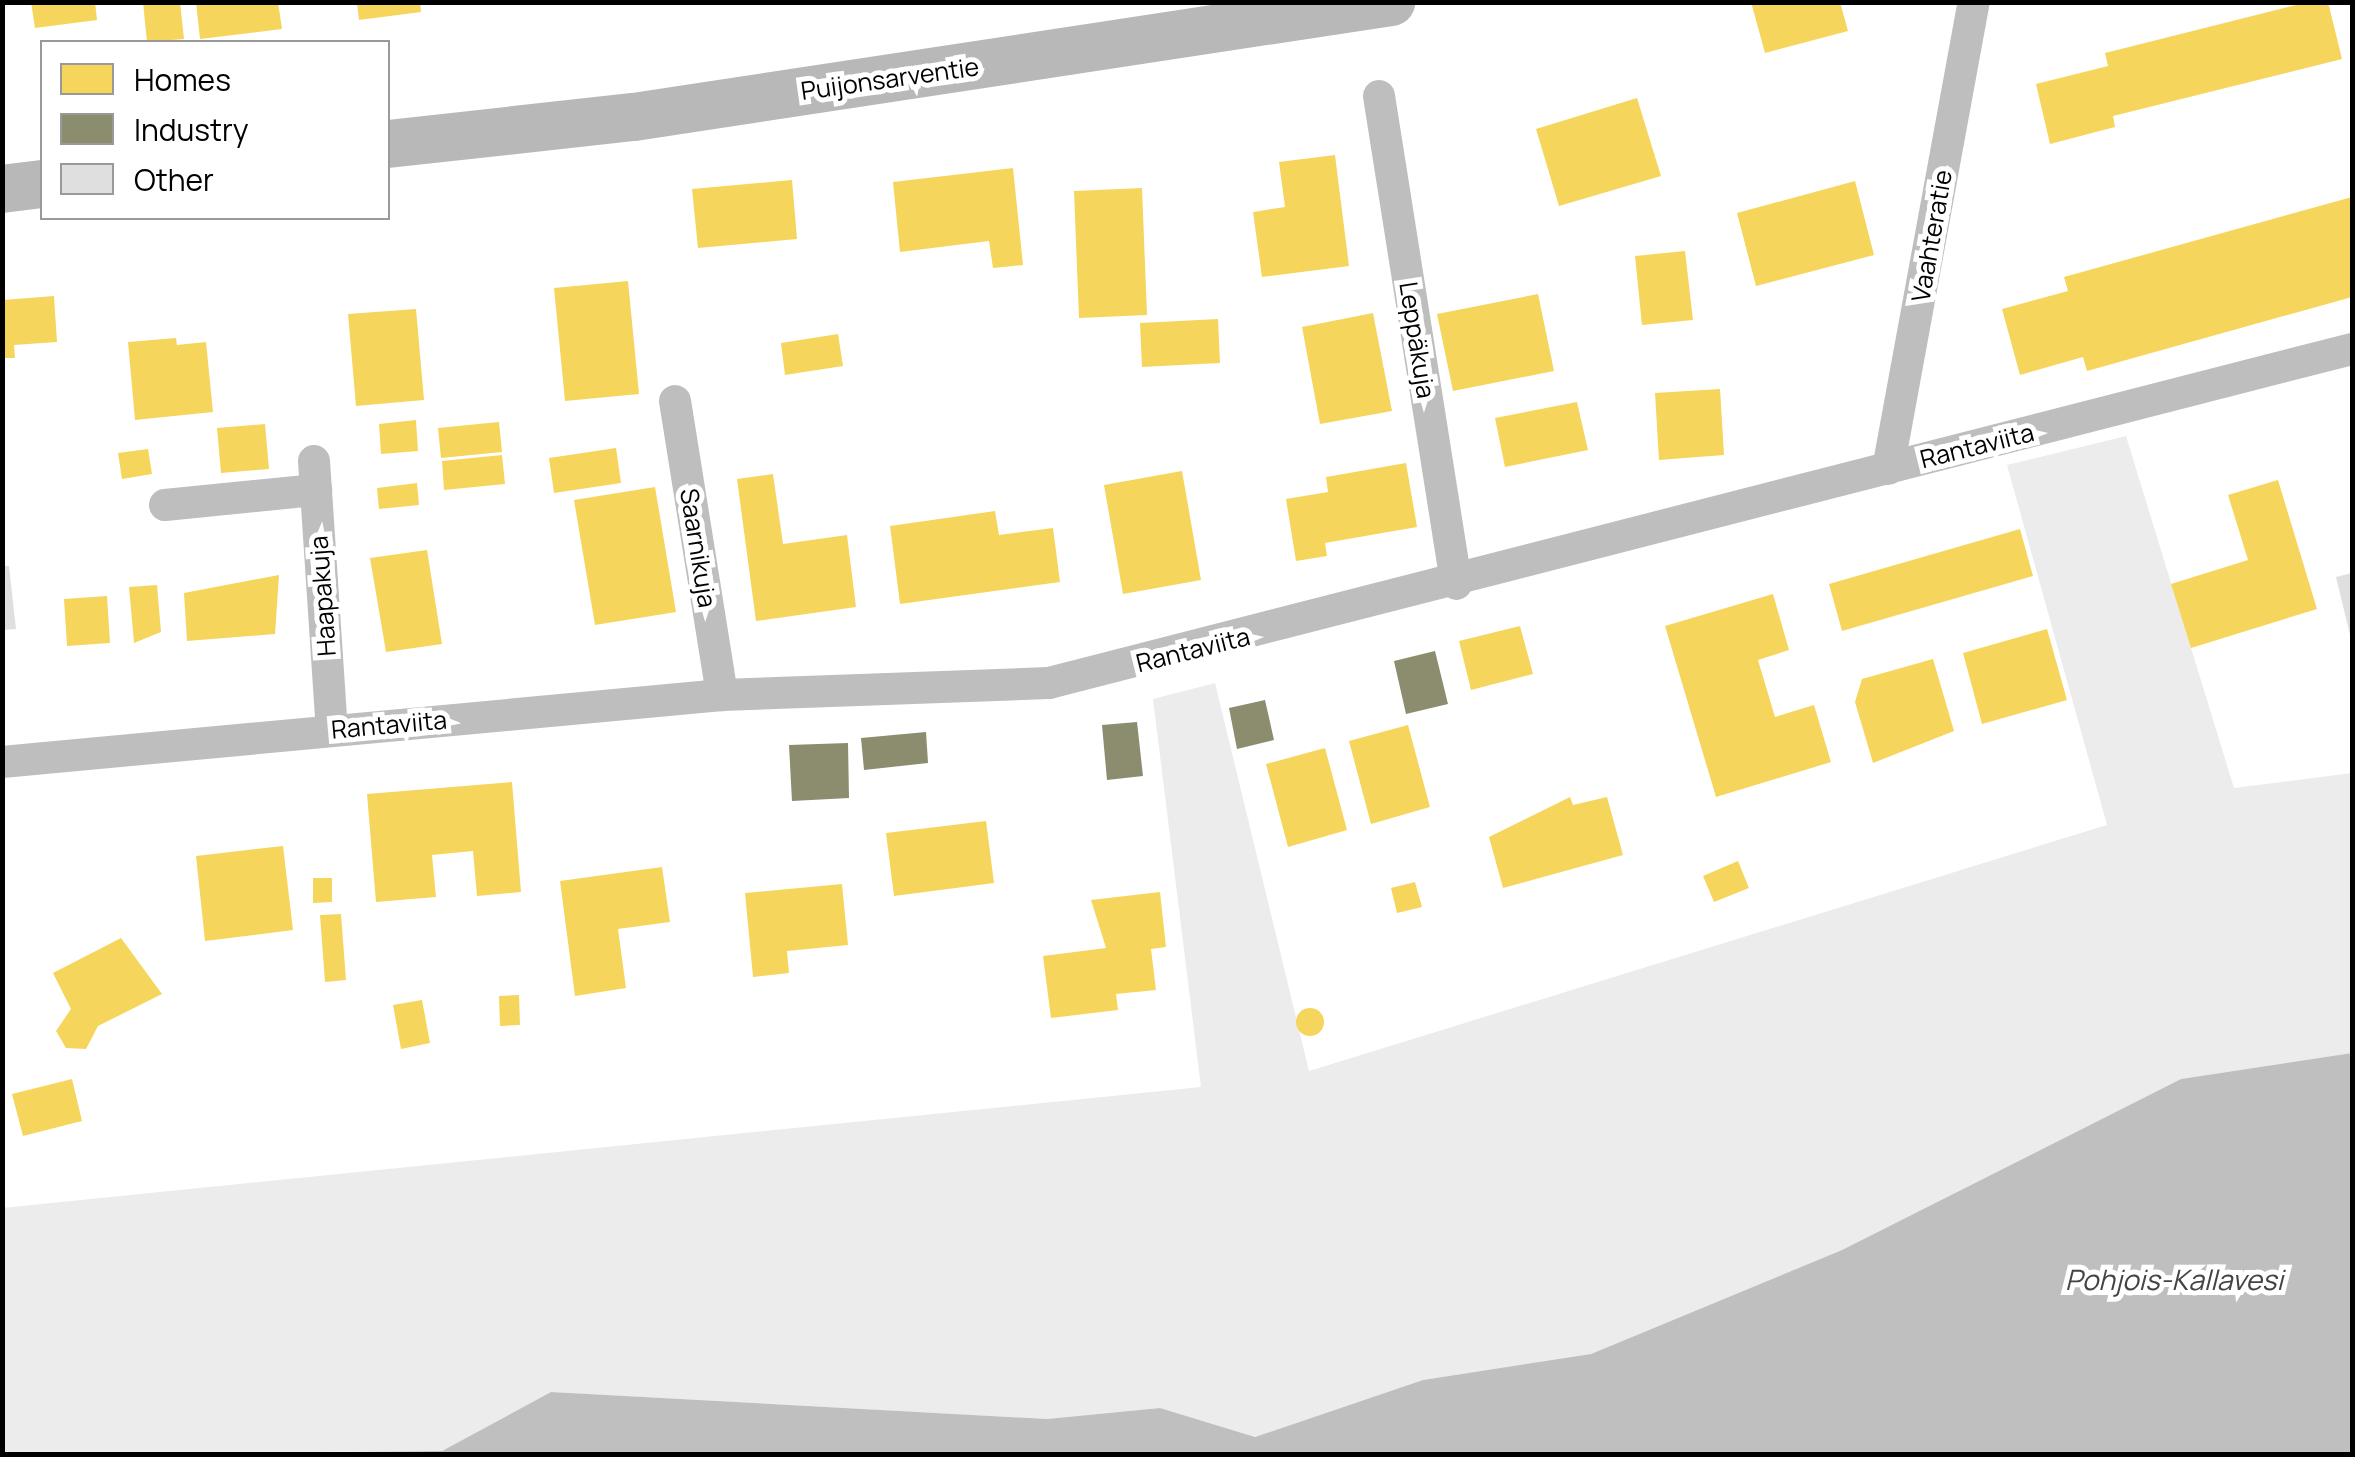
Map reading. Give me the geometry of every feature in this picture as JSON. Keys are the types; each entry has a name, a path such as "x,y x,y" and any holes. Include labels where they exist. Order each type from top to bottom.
{"main road":[{"name":"Puijonsarventie","path":"390,144 634,117 1375,5"},
{"path":"2,189 40,184"}],"street":[{"name":"Vaahteratie","path":"1888,468 1974,2"},
{"name":"Leppäkuja","path":"1378,96 1456,584"},
{"name":"Rantaviita","path":"2,762 722,695 1049,682 1456,584 2352,349"},
{"name":"Saarnikuja","path":"675,401 722,695"},
{"name":"Haapakuja","path":"165,505 315,476 332,730"}],"shaded area":[{"path":"2126,436 2234,788 2352,773 2352,1053 2181,1079 1842,1250 1591,1354 1423,1380 1255,1437 1160,1408 1047,1419 551,1392 442,1451 3,1454 2,1208 1201,1087 1153,699 1215,683 1309,1071 2107,825 2007,465"}],"water":[{"name":"Pohjois-Kallavesi","path":"2352,1053 2352,1454 175,1454 442,1451 551,1392 1047,1419 1160,1408 1255,1437 1423,1380 1591,1354 1842,1250 2181,1079"}],"building: Homes":[{"path":"31,2 95,2 97,20 35,28"},
{"path":"143,2 180,2 184,39 147,40"},
{"path":"196,2 278,2 282,29 200,39"},
{"path":"357,2 420,2 421,12 359,20"},
{"path":"1751,2 1840,2 1848,31 1765,53"},
{"path":"2308,2 2328,2 2342,59 2113,116 2115,127 2050,144 2036,84 2108,66 2105,53"},
{"path":"1637,98 1661,176 1559,206 1536,129"},
{"path":"1335,155 1349,266 1262,277 1253,212 1285,207 1279,162"},
{"path":"1013,168 1023,265 993,268 989,241 900,252 893,182"},
{"path":"792,180 797,239 698,248 692,189"},
{"path":"1855,181 1874,255 1756,286 1737,213"},
{"path":"1142,188 1147,315 1079,318 1074,191"},
{"path":"2352,197 2352,297 2087,371 2083,357 2020,375 2002,309 2068,291 2064,277"},
{"path":"1685,251 1693,320 1642,325 1635,256"},
{"path":"628,281 639,394 565,401 554,288"},
{"path":"1538,294 1554,371 1453,391 1437,314"},
{"path":"54,296 57,342 14,345 15,358 2,358 3,300"},
{"path":"416,309 424,400 356,406 348,314"},
{"path":"1373,313 1392,411 1320,424 1302,327"},
{"path":"1218,319 1220,363 1142,367 1140,323"},
{"path":"838,334 843,366 785,375 781,343"},
{"path":"176,338 177,345 206,342 213,412 135,420 128,342"},
{"path":"1720,389 1724,455 1659,460 1655,393"},
{"path":"1577,402 1588,450 1505,467 1495,418"},
{"path":"416,420 418,451 381,454 379,424"},
{"path":"499,422 502,452 441,458 438,428"},
{"path":"265,424 269,469 221,473 217,428"},
{"path":"616,448 621,483 554,493 549,458"},
{"path":"148,449 152,474 122,479 118,453"},
{"path":"502,455 505,484 444,490 442,461"},
{"path":"1406,463 1417,527 1325,543 1327,556 1296,561 1286,499 1328,492 1326,477"},
{"path":"1182,471 1201,580 1123,594 1104,485"},
{"path":"773,474 783,544 847,535 856,607 756,621 737,479"},
{"path":"2278,480 2317,609 2191,648 2171,584 2248,560 2228,495"},
{"path":"417,483 419,505 379,509 377,488"},
{"path":"655,487 676,612 595,625 574,500"},
{"path":"995,511 999,535 1053,528 1060,582 900,604 890,526"},
{"path":"2020,529 2033,576 1842,631 1829,584"},
{"path":"427,550 442,644 386,652 370,558"},
{"path":"279,575 275,634 187,641 184,593"},
{"path":"157,585 161,632 134,643 129,587"},
{"path":"1773,594 1789,650 1758,660 1775,717 1814,705 1831,762 1716,797 1665,626"},
{"path":"107,596 110,643 67,646 64,599"},
{"path":"1520,626 1533,674 1471,690 1459,641"},
{"path":"2047,629 2067,700 1982,724 1963,653"},
{"path":"1933,659 1954,731 1873,763 1855,702 1862,679"},
{"path":"1408,725 1430,807 1371,824 1349,741"},
{"path":"1325,748 1347,830 1288,847 1266,764"},
{"path":"512,782 521,892 477,896 473,851 432,855 436,897 376,902 367,794"},
{"path":"1570,797 1573,805 1607,797 1623,855 1503,888 1489,837"},
{"path":"986,821 994,883 894,896 886,833"},
{"path":"283,846 293,930 205,941 196,856"},
{"path":"1738,861 1749,888 1714,902 1703,876"},
{"path":"662,867 670,922 618,929 626,988 575,996 560,881"},
{"path":"313,878 332,878 332,902 313,903"},
{"path":"1415,882 1422,907 1397,913 1391,888"},
{"path":"842,884 848,945 787,951 789,973 753,977 745,893"},
{"path":"1160,892 1166,947 1151,949 1156,990 1116,994 1118,1010 1051,1018 1043,956 1106,948 1091,900"},
{"path":"341,914 346,980 325,982 320,915"},
{"path":"121,938 162,994 98,1026 86,1049 66,1048 56,1031 71,1009 53,973"},
{"path":"519,995 520,1025 500,1026 499,996"},
{"path":"422,1000 430,1043 401,1049 393,1005"},
{"path":"1310,1008 1320,1012 1324,1022 1320,1032 1310,1036 1300,1032 1296,1022 1300,1012"},
{"path":"72,1079 82,1121 23,1136 12,1094"}],"building: Industry":[{"path":"1435,651 1448,704 1406,714 1394,661"},
{"path":"1265,700 1274,740 1237,749 1229,708"},
{"path":"1137,722 1143,776 1107,780 1102,725"},
{"path":"926,732 928,763 864,770 861,738"},
{"path":"848,743 849,798 792,801 789,745"}],"building: Other":[{"path":"2,566 9,566 16,629 2,630"},
{"path":"2352,573 2352,639 2351,639 2336,577"}]}
